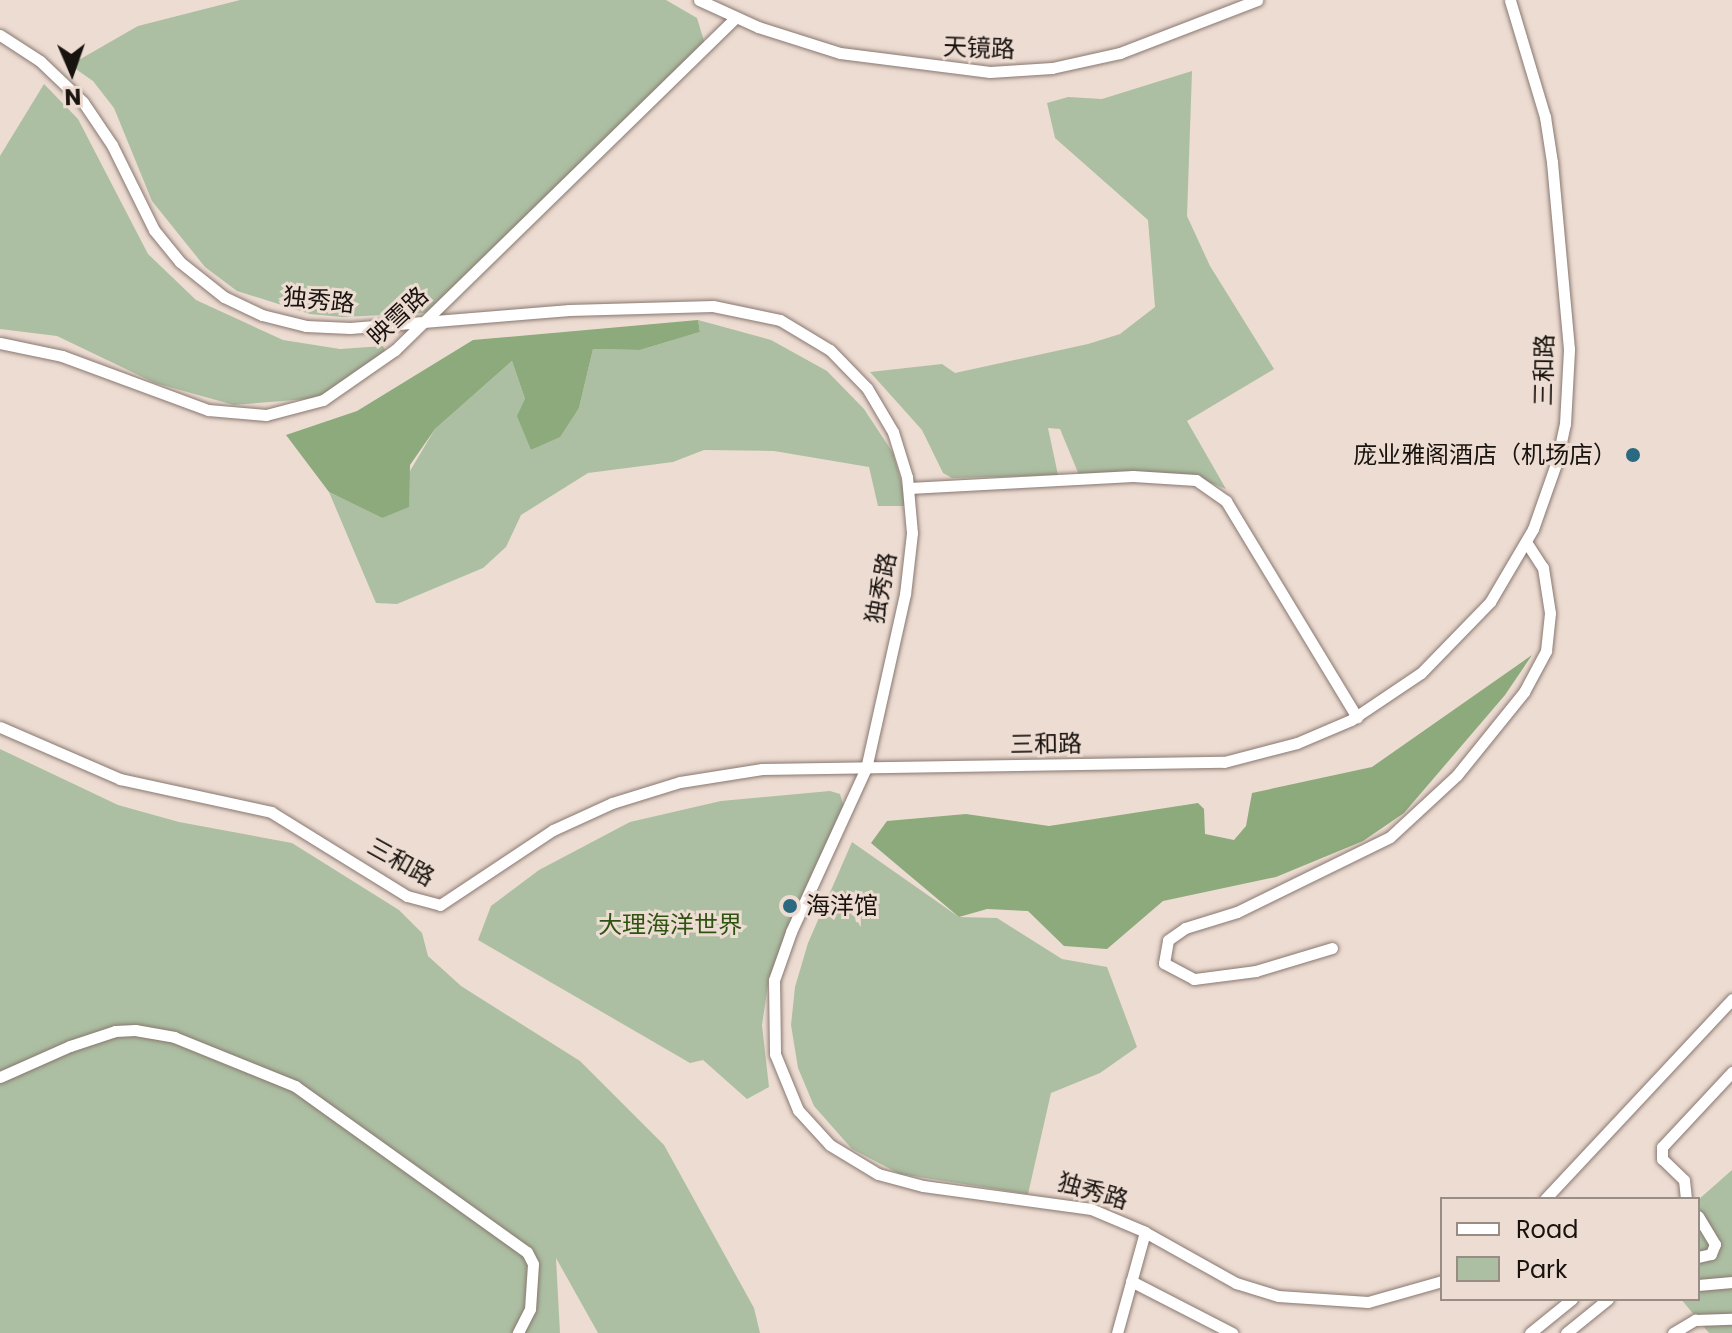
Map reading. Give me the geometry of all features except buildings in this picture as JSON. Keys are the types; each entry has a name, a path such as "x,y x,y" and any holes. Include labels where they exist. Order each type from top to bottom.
{"street":[{"name":"天镜路","path":"699,0 735,18 857,57 1006,72 1120,53 1257,0"},
{"name":"三和路","path":"0,727 120,779 271,812 407,896 440,905 553,830 612,803 680,782 762,769 1224,762 1297,743 1357,717 1421,673 1460,637 1490,602 1526,542 1557,461 1565,424 1569,349 1545,117 1510,0"},
{"name":"映雪路","path":"0,343 62,356 189,406 266,415 306,407 340,392 423,323 735,18"},
{"name":"独秀路","path":"0,35 40,61 83,102 112,145 154,230 180,262 213,289 262,315 306,326 423,323 677,305 725,307 780,320 830,350 867,388 893,432 909,488 908,579 866,768 774,980 773,1044 794,1103 830,1145 878,1174 923,1186 1077,1206 1145,1232 1236,1283 1297,1300 1368,1302 1440,1282"},
{"path":"909,488 1133,476 1196,480 1226,501 1357,717"},
{"path":"1332,948 1256,971 1194,979 1164,963 1168,940 1185,928 1237,912 1390,837 1457,775 1524,692 1546,651 1550,613 1543,568 1526,542"},
{"path":"1547,1197 1732,999"},
{"path":"0,1077 85,1041 135,1030 174,1037 295,1086 527,1252 533,1264 530,1309 518,1333"},
{"path":"1686,1197 1684,1180 1662,1159 1662,1147 1732,1072"},
{"path":"1700,1219 1715,1244 1711,1254 1700,1257"},
{"path":"1117,1333 1145,1232"},
{"path":"1131,1281 1232,1333"},
{"path":"1700,1285 1732,1282"},
{"path":"1530,1333 1570,1301"},
{"path":"1566,1333 1606,1301"},
{"path":"1673,1333 1695,1320 1732,1319"}],"green space":[{"path":"240,0 666,0 697,18 705,44 426,313 342,317 310,314 237,291 205,267 152,201 114,108 93,81 70,65 138,26"},
{"path":"1192,71 1187,216 1210,266 1274,369 1187,421 1226,489 1191,475 1079,475 1060,429 1048,428 1058,475 952,478 943,473 922,430 870,372 942,364 955,373 1088,344 1120,334 1155,307 1148,220 1055,138 1047,103 1068,97 1102,99"},
{"path":"44,84 78,119 148,254 196,300 283,340 340,349 383,346 386,352 319,398 234,405 155,383 57,336 0,329 0,156"},
{"path":"698,320 771,340 827,371 864,409 893,453 908,506 878,506 869,467 774,451 704,450 673,462 588,473 521,515 506,547 483,568 397,604 376,603 329,492 382,518 435,429 512,361 525,399 531,450 559,437 579,408 593,349 640,350 700,332"},
{"path":"698,320 700,332 640,350 593,349 579,408 560,437 531,450 517,416 525,399 512,361 435,429 410,465 409,507 382,518 329,492 286,435 357,411 473,340"},
{"path":"1532,655 1505,695 1404,813 1363,841 1276,877 1163,901 1107,949 1064,946 1028,911 987,909 959,917 871,843 887,821 966,814 1049,826 1198,803 1204,809 1205,834 1234,840 1246,826 1252,793 1372,767"},
{"path":"0,749 118,805 179,822 292,843 399,910 422,933 428,956 461,986 580,1061 664,1145 754,1308 760,1333 598,1333 556,1258 560,1333 0,1333"},
{"name":"大理海洋世界","path":"830,791 840,794 844,807 769,978 762,1025 769,1087 747,1099 703,1060 690,1063 478,940 491,906 539,870 630,822 721,801"},
{"path":"852,842 959,917 997,918 1062,959 1107,967 1137,1047 1100,1073 1051,1093 1028,1194 900,1174 852,1149 814,1106 798,1068 791,1025 795,987 808,943"},
{"path":"1732,1170 1732,1333 1709,1333 1683,1301 1700,1301 1700,1198"}],"place":[{"name":"庞业雅阁酒店（机场店）","path":"1633,455"},
{"name":"海洋馆","path":"790,906"}]}
